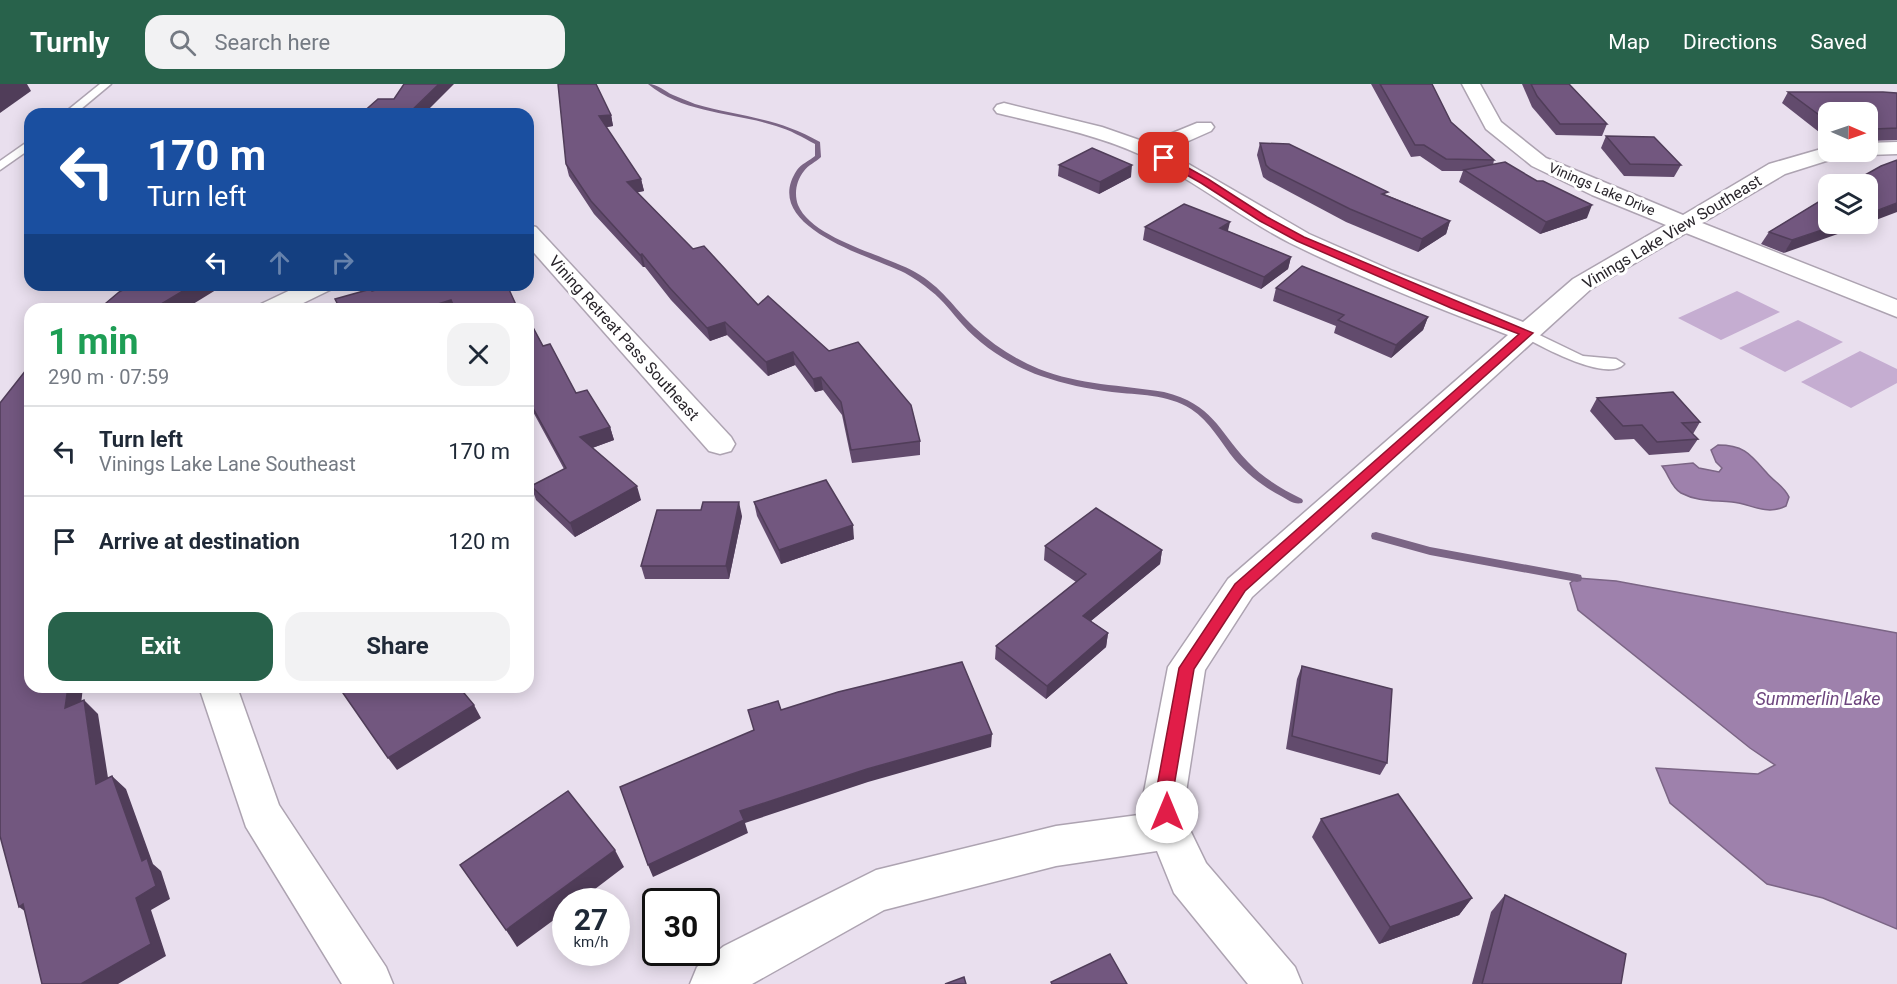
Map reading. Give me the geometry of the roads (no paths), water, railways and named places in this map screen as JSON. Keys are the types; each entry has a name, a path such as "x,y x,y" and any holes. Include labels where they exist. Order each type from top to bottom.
{"street":[{"name":"Vinings Lake Drive","path":"1471,84 1493,125 1539,162 1600,190 1897,309"},
{"path":"1004,109 1087,129 1149,150 1205,181 1263,219 1301,239 1455,306 1527,333"},
{"path":"1149,150 1204,127"},
{"path":"1878,149 1897,148"},
{"name":"Vinings Lake View Southeast","path":"1278,984 1190,878 1169,830 1165,792 1187,668 1240,588 1582,284 1777,169 1818,157"},
{"name":"Vining Retreat Pass Southeast","path":"534,239 720,444"},
{"path":"283,303 308,291"},
{"path":"220,693 261,814 369,984"},
{"path":"714,984 741,963 876,891 1056,846 1169,830"}],"lane":[{"path":"76,108 106,84"},
{"path":"0,167 24,148"},
{"path":"1527,333 1580,360 1616,364"}],"water":[{"path":"1718,445 1740,449 1751,456 1787,493 1789,497 1786,506 1765,510 1739,503 1694,498 1681,493 1672,484 1662,466 1693,463 1699,468 1719,472 1722,468 1716,462 1711,450"},
{"name":"Summerlin Lake","path":"1577,578 1616,581 1897,633 1897,929 1823,898 1767,884 1670,803 1656,768 1758,774 1775,765 1750,748 1578,610 1570,583"}],"waterway":[{"path":"651,84 670,96 691,104 778,124 818,143 818,157 800,171 792,190 795,207 808,222 827,236 916,276 936,290 983,340 1027,367 1079,383 1164,395 1194,407 1208,419 1251,470 1270,485 1298,501"},
{"path":"1376,536 1430,551 1577,578"}]}
